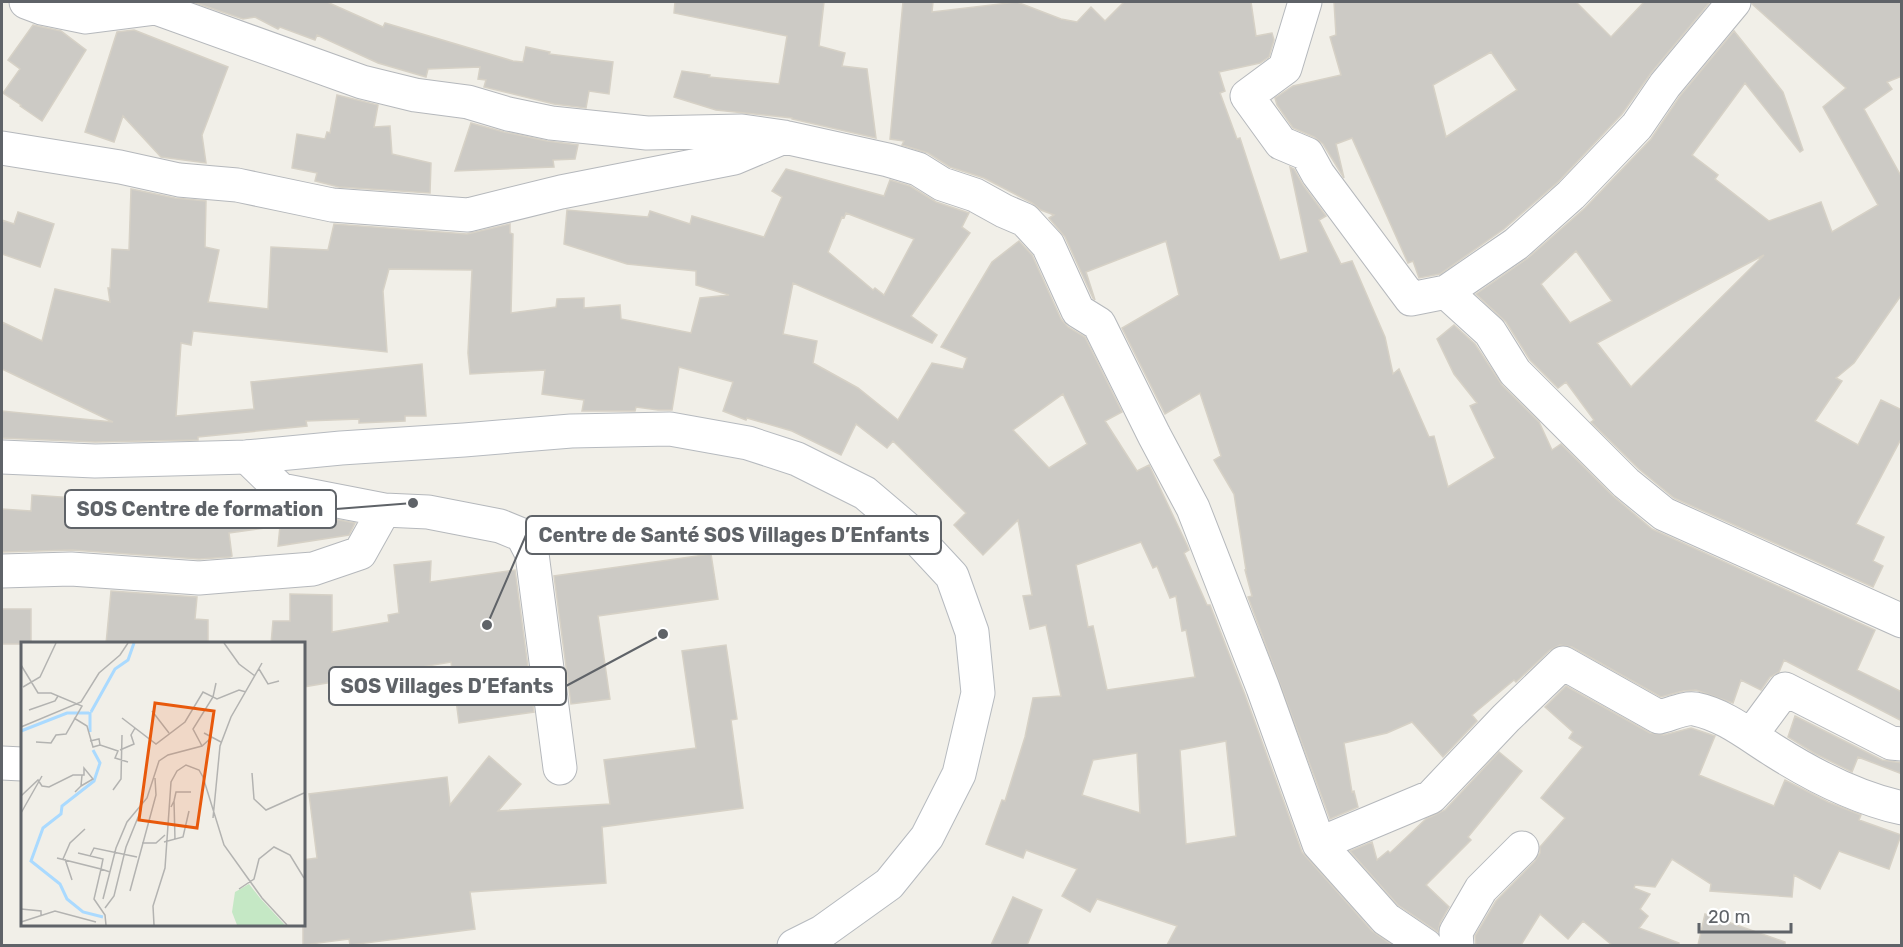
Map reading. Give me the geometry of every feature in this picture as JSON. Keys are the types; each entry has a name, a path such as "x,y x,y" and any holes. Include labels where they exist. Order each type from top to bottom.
{"street":[{"path":"26,2 42,8 86,17 152,5 362,82 415,95 468,102 508,114 551,123 647,133 742,131 784,136 918,169 942,184 975,195 1025,220 1048,245 1078,311 1099,324 1192,508 1263,687 1319,844 1386,919 1426,945"},
{"path":"1305,2 1285,68 1247,96 1281,143 1307,154 1318,174 1412,299 1446,292 1516,244 1571,195 1637,126 1665,85 1734,2"},
{"path":"2,148 120,167 179,180 237,185 332,205 468,215 561,192 734,158 784,136"},
{"path":"1446,292 1490,332 1515,372 1626,483 1664,514 1902,621"},
{"path":"2,457 95,461 248,457 571,431 670,429 748,443 797,459 865,493 912,533 952,576 972,632 978,693 959,774 927,837 889,884 822,932 794,945"},
{"path":"248,457 281,490 384,510 428,512 500,526 522,535 532,554 560,768"},
{"path":"2,571 71,569 199,578 313,569 360,553 384,510"},
{"path":"1319,844 1431,798 1506,718 1563,663 1659,717 1692,708 1733,723 1823,779 1878,803 1902,808"},
{"path":"1751,735 1785,689 1891,743 1902,744"},
{"path":"2,763 21,764"},
{"path":"1457,945 1456,932 1481,889 1522,848"}],"building":[{"path":"193,2 327,2 383,27 385,23 513,61 523,62 526,47 550,52 549,54 613,62 609,94 589,91 586,108 554,104 484,87 486,80 478,79 480,67 428,69 426,77 378,63 317,35 315,40 280,27 278,29 255,17 243,19"},
{"path":"675,2 824,2 819,46 845,53 842,66 867,69 876,138 792,118 716,110 674,97 682,71 710,75 709,77 779,84 787,36 674,13"},
{"path":"903,2 933,2 932,12 1017,2 1061,19 1077,22 1091,7 1105,21 1124,2 1251,2 1256,36 1272,33 1274,40 1269,57 1260,63 1219,72 1225,91 1220,93 1237,139 1240,138 1280,260 1308,252 1290,167 1294,169 1326,216 1319,220 1341,264 1352,261 1385,337 1393,374 1399,369 1429,437 1434,436 1448,487 1495,458 1470,406 1477,403 1454,374 1437,339 1454,325 1475,344 1502,385 1539,422 1552,450 1561,444 1613,496 1652,529 1875,630 1857,670 1902,692 1902,721 1784,660 1779,672 1770,677 1761,690 1741,680 1733,703 1696,690 1661,697 1572,647 1560,645 1550,650 1516,682 1514,680 1472,715 1477,721 1443,757 1412,722 1387,733 1344,743 1352,792 1354,791 1358,807 1330,819 1248,597 1252,596 1245,570 1234,494 1214,460 1221,456 1200,393 1165,414 1122,328 1179,295 1166,241 1086,272 1095,300 1065,237 1049,218 1054,215 984,178 950,167 928,153 902,145 904,141 890,139"},
{"path":"1334,2 1576,2 1611,37 1644,2 1710,2 1651,73 1622,114 1558,182 1504,229 1440,274 1419,278 1413,261 1408,263 1352,138 1336,144 1344,178 1323,144 1314,137 1293,128 1277,105 1275,98 1293,86 1341,75 1330,37 1336,35","holes":["1491,52 1517,90 1446,137 1433,85"]},
{"path":"1752,2 1902,2 1902,76 1887,82 1892,89 1864,109 1902,178 1902,294 1854,363 1836,378 1842,381 1815,421 1858,445 1881,400 1902,410 1902,437 1856,524 1884,537 1873,561 1883,566 1873,587 1674,498 1639,469 1591,422 1594,420 1566,382 1558,388 1530,360 1506,322 1476,294 1528,258 1585,208 1651,139 1680,96 1734,31 1783,92 1803,150 1800,152 1745,83 1692,155 1718,175 1715,179 1769,221 1821,202 1832,232 1878,205 1823,107 1846,88","holes":["1576,251 1612,301 1570,323 1541,284","1764,255 1631,387 1597,343"]},
{"path":"33,25 61,31 86,50 42,121 3,93 20,69 8,60"},
{"path":"134,30 228,67 202,135 206,163 161,157 123,116 114,142 85,132 117,32"},
{"path":"337,95 378,105 374,127 390,126 392,154 431,163 430,193 339,187 315,181 317,173 292,168 297,134 325,139 327,132 330,133"},
{"path":"471,123 547,141 578,145 575,159 553,160 554,167 455,171"},
{"path":"786,169 884,196 890,180 910,186 936,202 969,213 962,227 970,233 911,316 937,335 932,343 793,283 783,334 817,341 813,363 858,388 898,420 932,363 963,369 967,358 941,347 992,262 1019,241 1032,255 1061,319 1068,327 1085,337 1122,412 1105,421 1137,471 1149,465 1187,545 1189,550 1184,553 1207,605 1210,605 1302,852 1372,931 1392,945 1167,945 1177,926 1097,899 1090,912 1062,896 1077,869 1026,850 1023,858 986,844 1002,800 1005,801 1025,737 1033,698 1061,696 1046,625 1030,629 1023,596 1032,595 1018,520 983,555 954,525 966,513 893,441 887,448 856,424 841,455 792,431 747,418 746,420 723,411 733,382 679,367 672,410 636,407 635,411 582,411 584,400 542,394 545,370 470,374 468,353 472,270 389,269 383,291 387,352 193,331 191,345 181,343 176,416 254,409 251,382 422,364 426,416 405,416 405,421 359,423 359,419 306,421 307,426 198,437 198,440 95,442 2,438 2,411 113,422 2,369 2,322 42,341 55,289 110,302 108,288 110,288 112,249 129,250 131,189 175,198 206,201 205,247 219,250 208,302 268,309 271,247 328,250 334,224 467,234 510,224 510,233 513,234 511,313 556,307 557,299 584,298 584,308 620,305 621,319 691,333 700,298 729,295 696,285 696,271 627,264 564,244 567,210 648,217 650,211 690,224 692,216 764,237 782,197 772,191","holes":["846,213 914,239 884,295 875,288 873,290 828,252 842,217 844,218","1063,394 1087,444 1049,468 1013,430","1141,542 1153,568 1157,566 1170,598 1176,596 1182,631 1186,630 1195,677 1107,690 1093,626 1088,627 1076,565","1226,741 1236,836 1186,844 1180,750","1137,753 1140,813 1082,795 1093,760"]},
{"path":"18,212 54,224 40,267 2,254 2,220 14,224"},
{"path":"182,490 184,506 248,498 267,502 277,508 355,523 349,535 278,546 280,526 229,533 232,556 230,557 199,559 72,550 2,552 2,509 31,511 32,495 91,499 91,492 148,493"},
{"path":"711,554 718,599 598,616 610,699 571,704 554,576"},
{"path":"431,561 430,582 515,570 534,712 459,723 451,662 304,687 304,642 271,642 273,621 290,621 290,594 332,595 332,632 389,622 388,615 399,613 394,565"},
{"path":"111,591 197,597 195,619 208,620 208,642 106,642"},
{"path":"2,609 31,609 31,642 2,644"},
{"path":"726,645 737,719 731,720 743,808 602,827 606,883 470,892 475,929 350,945 349,939 303,945 304,860 317,858 309,794 447,777 450,805 489,756 521,784 498,811 610,804 604,760 696,748 682,651"},
{"path":"1566,686 1650,733 1664,735 1691,728 1715,736 1699,775 1774,806 1785,780 1828,802 1861,815 1859,820 1901,835 1889,869 1839,851 1820,889 1794,875 1792,897 1710,891 1711,884 1672,859 1655,887 1635,885 1634,888 1650,894 1640,909 1648,916 1639,928 1679,943 1679,945 1612,945 1583,921 1568,939 1540,914 1521,945 1476,945 1475,936 1496,901 1535,861 1540,853 1540,847 1565,818 1541,798 1583,747 1569,738 1573,732 1545,707"},
{"path":"1795,716 1882,760 1902,763 1902,774 1858,757 1852,772 1814,753 1788,737"},
{"path":"1499,752 1522,771 1468,837 1471,840 1426,885 1449,907 1438,932 1398,905 1350,851 1372,842 1377,860 1388,851 1390,853 1426,819 1445,810"},
{"path":"1013,897 1042,910 1027,945 991,945"},
{"path":"1705,914 1785,942 1785,945 1698,945"}],"place":[{"name":"SOS Centre de formation","path":"413,503"},
{"name":"Centre de Santé SOS Villages D’Enfants","path":"487,625"},
{"name":"SOS Villages D’Efants","path":"663,634"}]}
